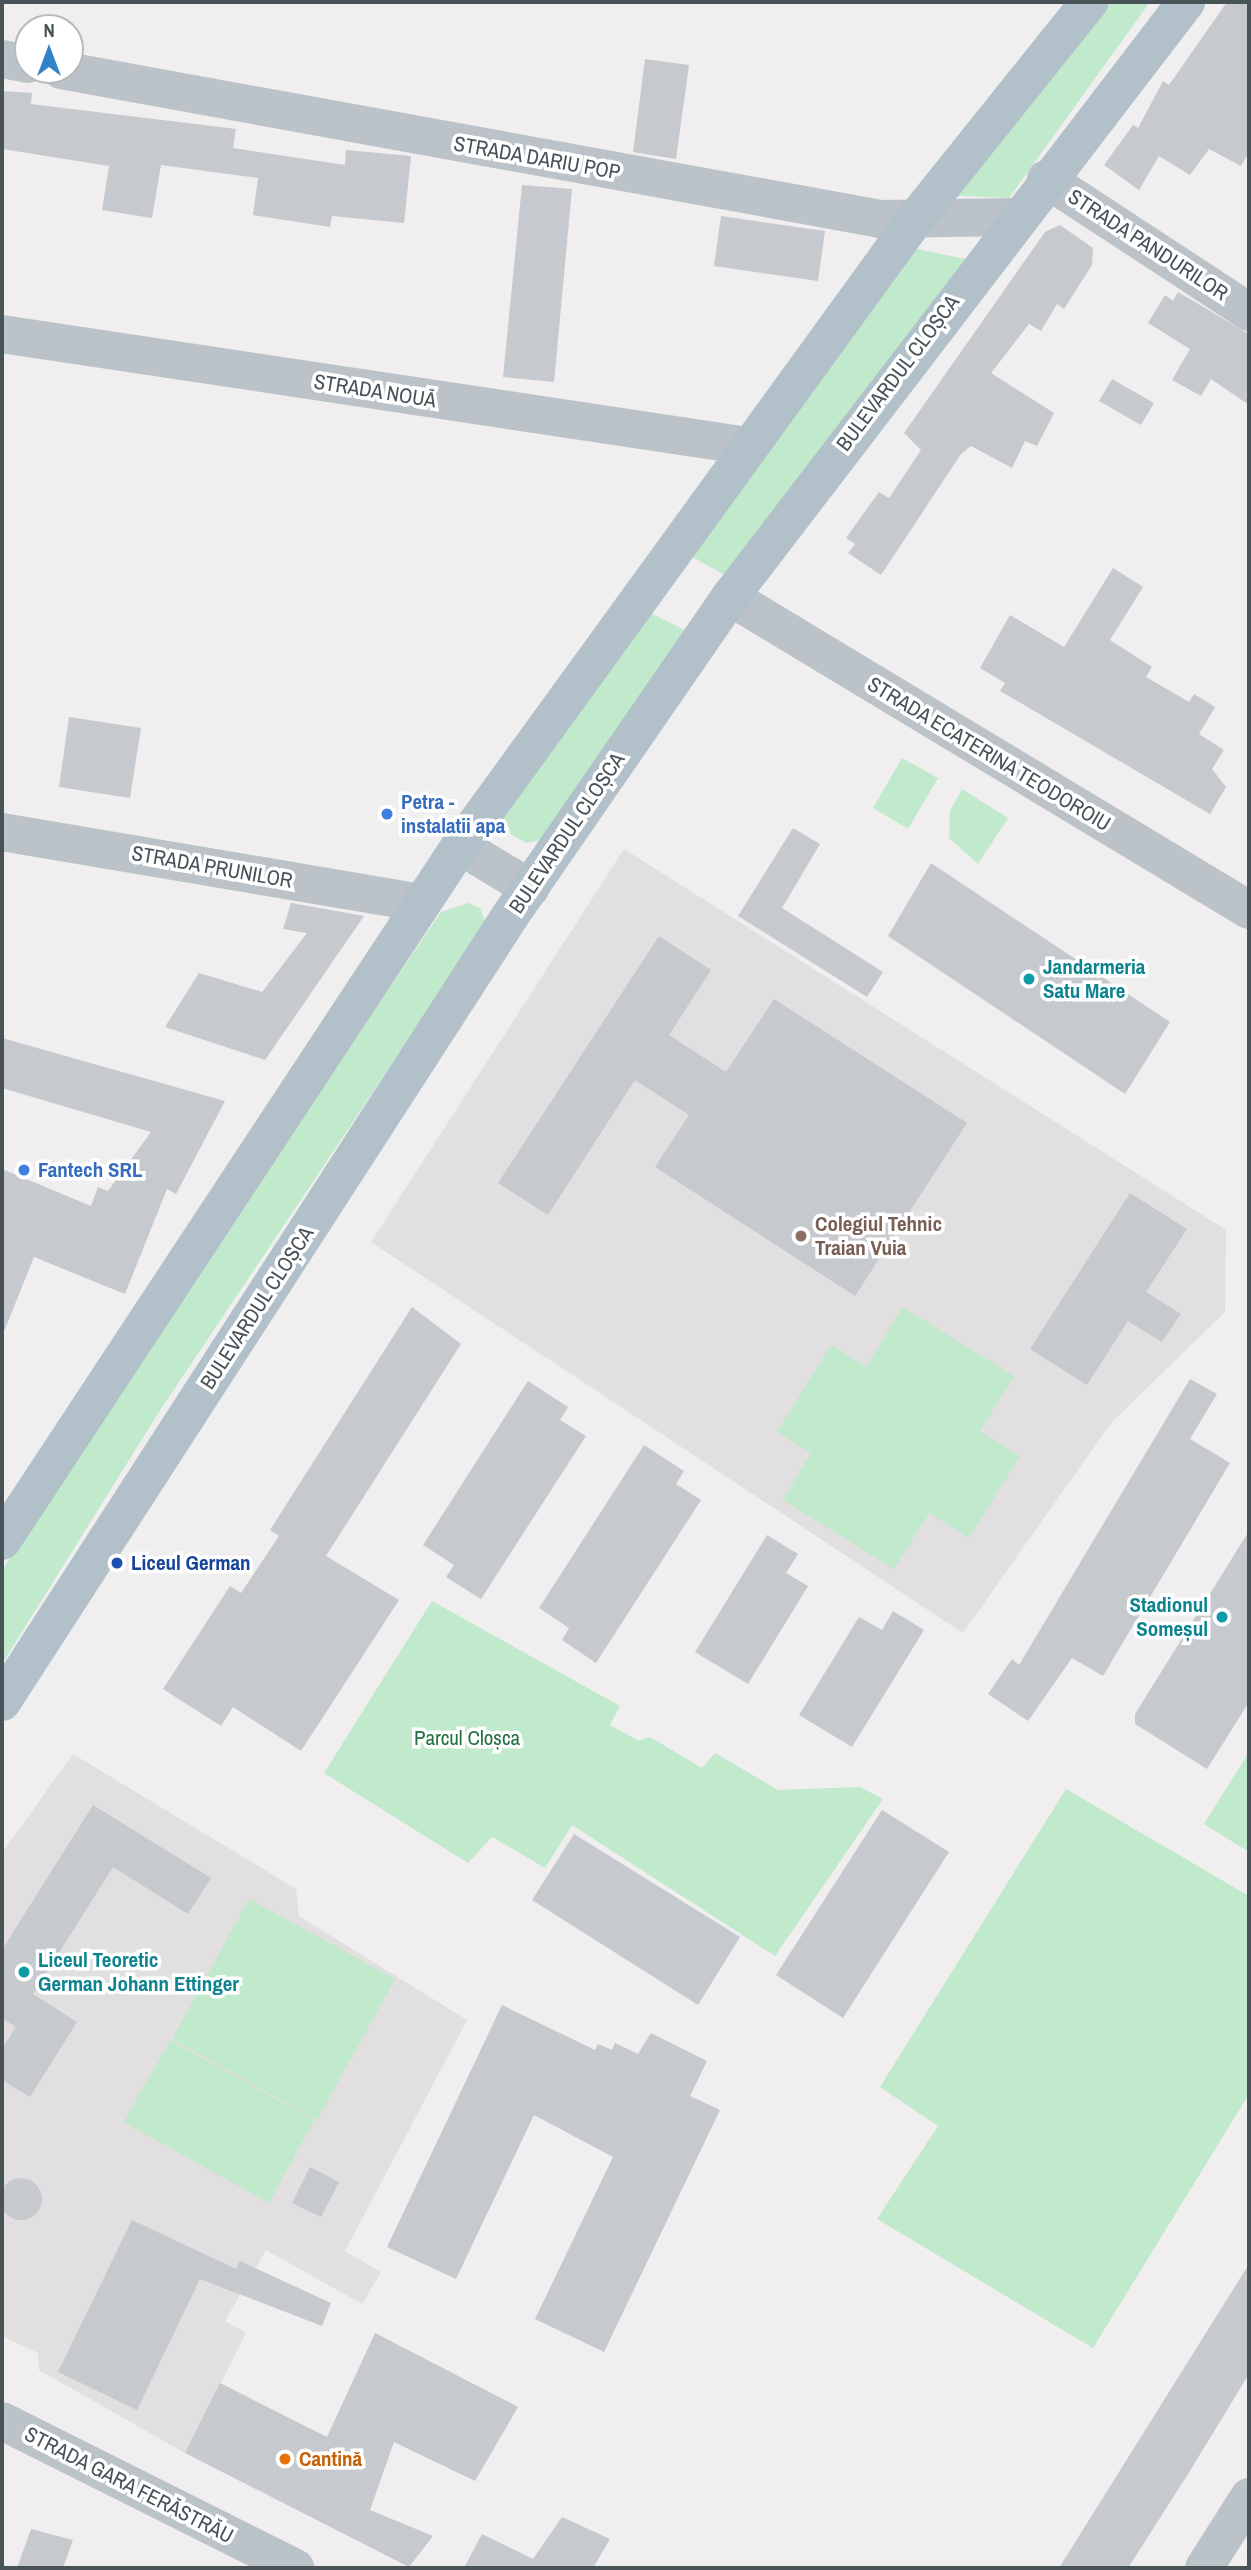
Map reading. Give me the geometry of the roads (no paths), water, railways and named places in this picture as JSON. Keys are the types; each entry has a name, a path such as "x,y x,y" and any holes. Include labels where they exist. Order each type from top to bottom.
{"main road":[{"path":"2,1541 460,846 913,222 1089,2"},
{"name":"BULEVARDUL CLOȘCA","path":"2,1702 530,888 730,597 1016,217 1186,2"}],"street":[{"name":"STRADA DARIU POP","path":"84,74 913,222 1016,217"},
{"name":"STRADA PANDURILOR","path":"1046,179 1249,312"},
{"name":"STRADA NOUĂ","path":"2,334 748,446"},
{"name":"STRADA ECATERINA TEODOROIU","path":"730,597 1249,910"},
{"name":"STRADA PRUNILOR","path":"2,832 422,903"},
{"path":"460,846 530,888"},
{"name":"STRADA GARA FERĂSTRĂU","path":"2,2421 295,2568"},
{"path":"1204,2568 1249,2497"}],"place":[{"name":"Petra - instalatii apa","path":"387,814"},
{"name":"Jandarmeria Satu Mare","path":"1029,979"},
{"name":"Fantech SRL","path":"24,1170"},
{"name":"Colegiul Tehnic Traian Vuia","path":"801,1236"},
{"name":"Liceul German","path":"117,1563"},
{"name":"Stadionul Someșul","path":"1222,1617"},
{"name":"Liceul Teoretic German Johann Ettinger","path":"24,1972"},
{"name":"Cantină","path":"285,2459"}],"park label":[{"name":"Parcul Cloșca","path":"467,1738"}]}
